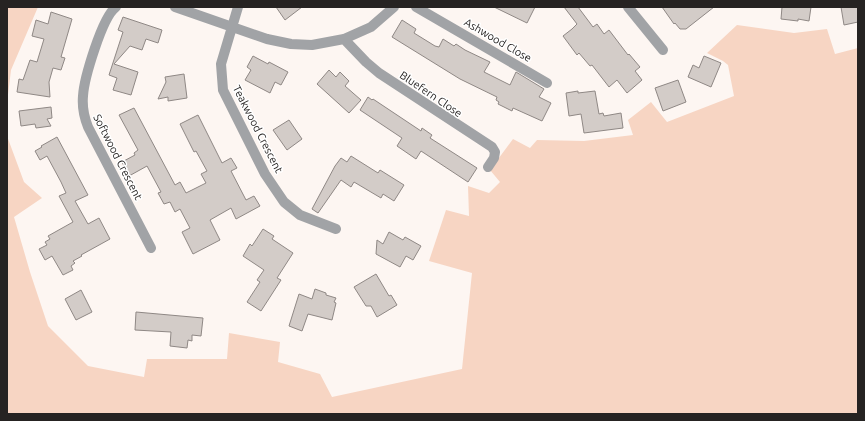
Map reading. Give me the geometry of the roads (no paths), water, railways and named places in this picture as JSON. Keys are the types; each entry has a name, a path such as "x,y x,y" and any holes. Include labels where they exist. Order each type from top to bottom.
{"street":[{"name":"Softwood Crescent","path":"116,7 107,18 101,30 84,82 82,98 83,115 152,248"},
{"path":"175,7 268,39 291,44 312,45 344,39 371,27 394,7"},
{"name":"Teakwood Crescent","path":"238,7 221,64 223,90 266,174 284,202 300,215 336,229"},
{"name":"Ashwood Close","path":"416,7 547,83"},
{"path":"628,7 663,50"},
{"name":"Bluefern Close","path":"344,39 379,73 492,147 495,152 494,158 488,167"}]}
